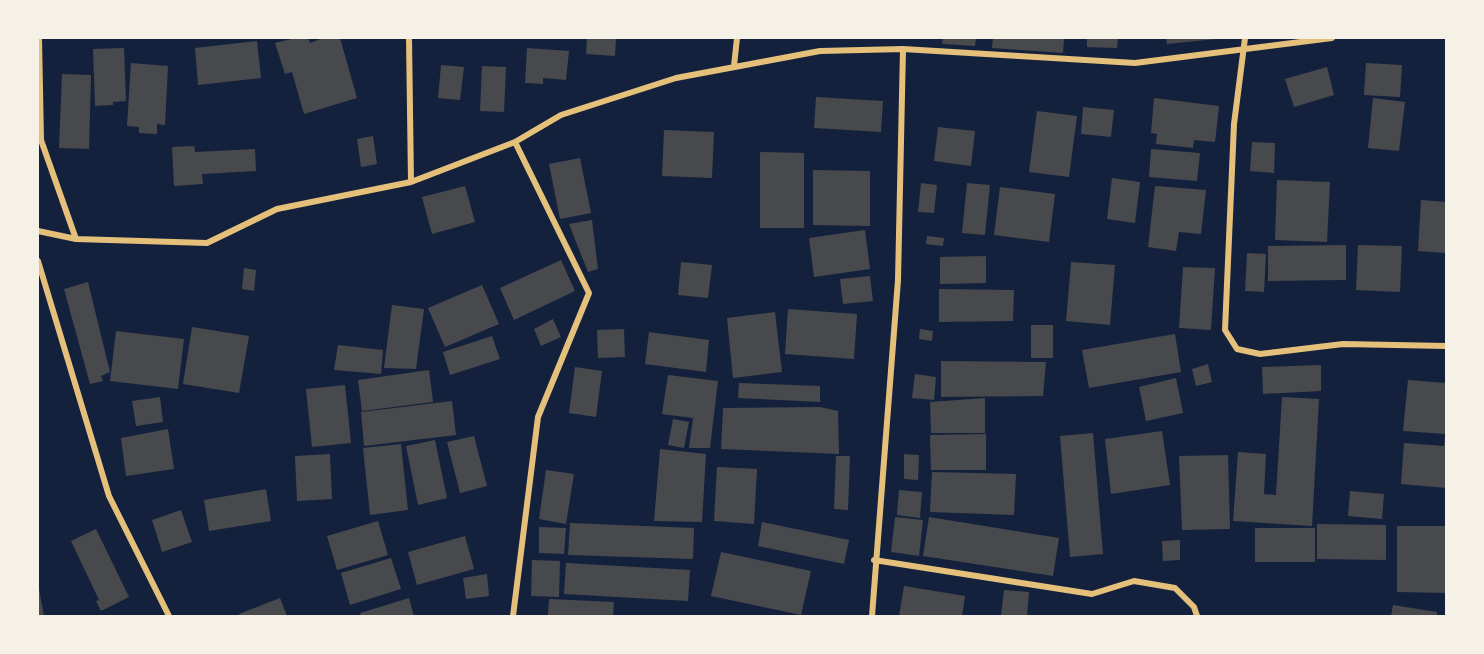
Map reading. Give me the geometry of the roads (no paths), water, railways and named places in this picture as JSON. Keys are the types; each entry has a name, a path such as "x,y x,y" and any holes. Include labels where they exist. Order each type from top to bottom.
{"street":[{"path":"39,38 41,140 76,239"},
{"path":"409,38 411,182"},
{"path":"734,66 737,38"},
{"path":"1245,38 1234,124 1225,330 1236,349 1260,354 1343,344 1446,346"},
{"path":"38,231 76,239 207,243 277,209 411,182 515,142 561,115 676,78 820,51 903,49 1135,63 1244,51 1332,38"},
{"path":"872,616 874,560 898,280 903,49"},
{"path":"513,616 537,417 589,293 515,142"},
{"path":"38,261 109,496 169,616"},
{"path":"874,560 1092,594 1134,581 1175,588 1194,607 1197,616"}]}
